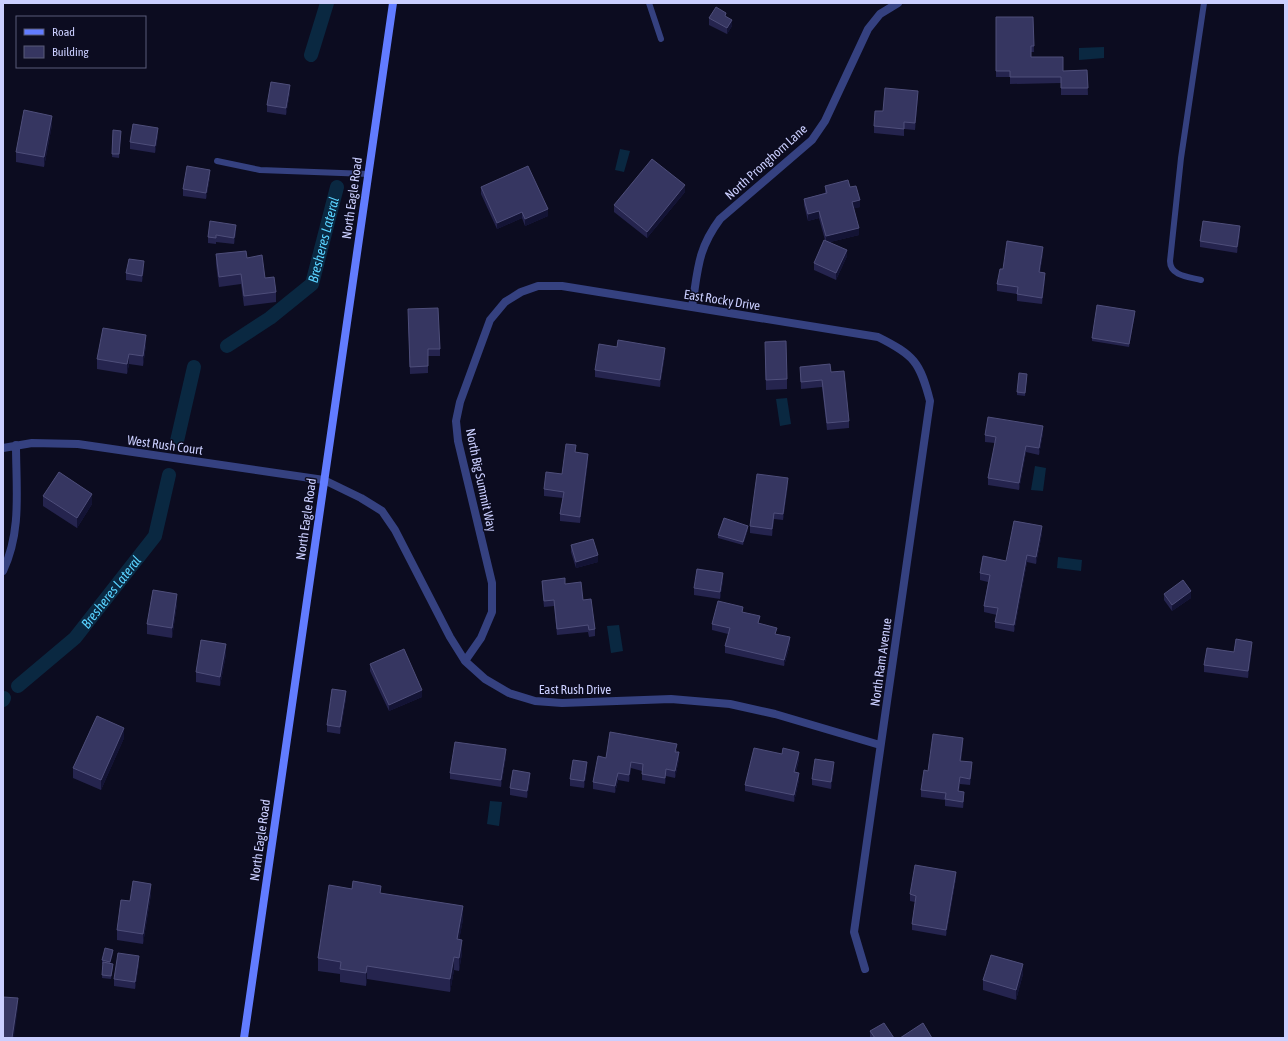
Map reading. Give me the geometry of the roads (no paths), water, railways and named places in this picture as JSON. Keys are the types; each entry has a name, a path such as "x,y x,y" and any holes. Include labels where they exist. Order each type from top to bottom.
{"main road":[{"name":"North Eagle Road","path":"244,1038 392,3"}],"street":[{"name":"North Pronghorn Lane","path":"692,307 700,252 708,234 720,219 812,140 824,121 868,29 880,14 898,3"},
{"name":"East Rocky Drive","path":"521,292 538,286 562,286 878,337 902,349 913,360"},
{"name":"North Big Summit Way","path":"465,661 481,638 492,612 492,582 458,441 456,421 460,402 490,320 506,302 521,292"},
{"name":"North Ram Avenue","path":"865,969 854,932 930,401 923,375 913,360"},
{"name":"West Rush Court","path":"3,448 16,445 47,442 78,444 324,480"},
{"path":"3,570 10,554 16,529 16,445"},
{"name":"East Rush Drive","path":"324,480 362,498 382,511 396,530 450,637 465,661 485,679 509,693 535,701 562,703 671,699 716,702 774,714 880,746"}],"lane":[{"path":"649,3 661,39"},
{"path":"1201,280 1176,273 1170,267 1170,261 1181,158 1204,3"},
{"path":"217,161 260,170 368,174"}],"water":[{"path":"1104,47 1104,58 1079,60 1079,48"},
{"path":"620,149 630,151 624,172 615,170"},
{"path":"787,398 791,424 780,426 776,399"},
{"path":"1035,466 1046,468 1043,491 1031,490"},
{"path":"1058,557 1082,560 1081,571 1057,568"},
{"path":"619,625 623,651 611,653 607,626"},
{"path":"490,801 502,802 499,826 487,824"}],"waterway":[{"name":"Bresheres Lateral","path":"311,55 327,3"},
{"name":"Bresheres Lateral","path":"227,346 270,318 312,284 337,187"},
{"name":"Bresheres Lateral","path":"177,441 194,367"},
{"name":"Bresheres Lateral","path":"18,686 75,638 155,536 169,475"}]}
